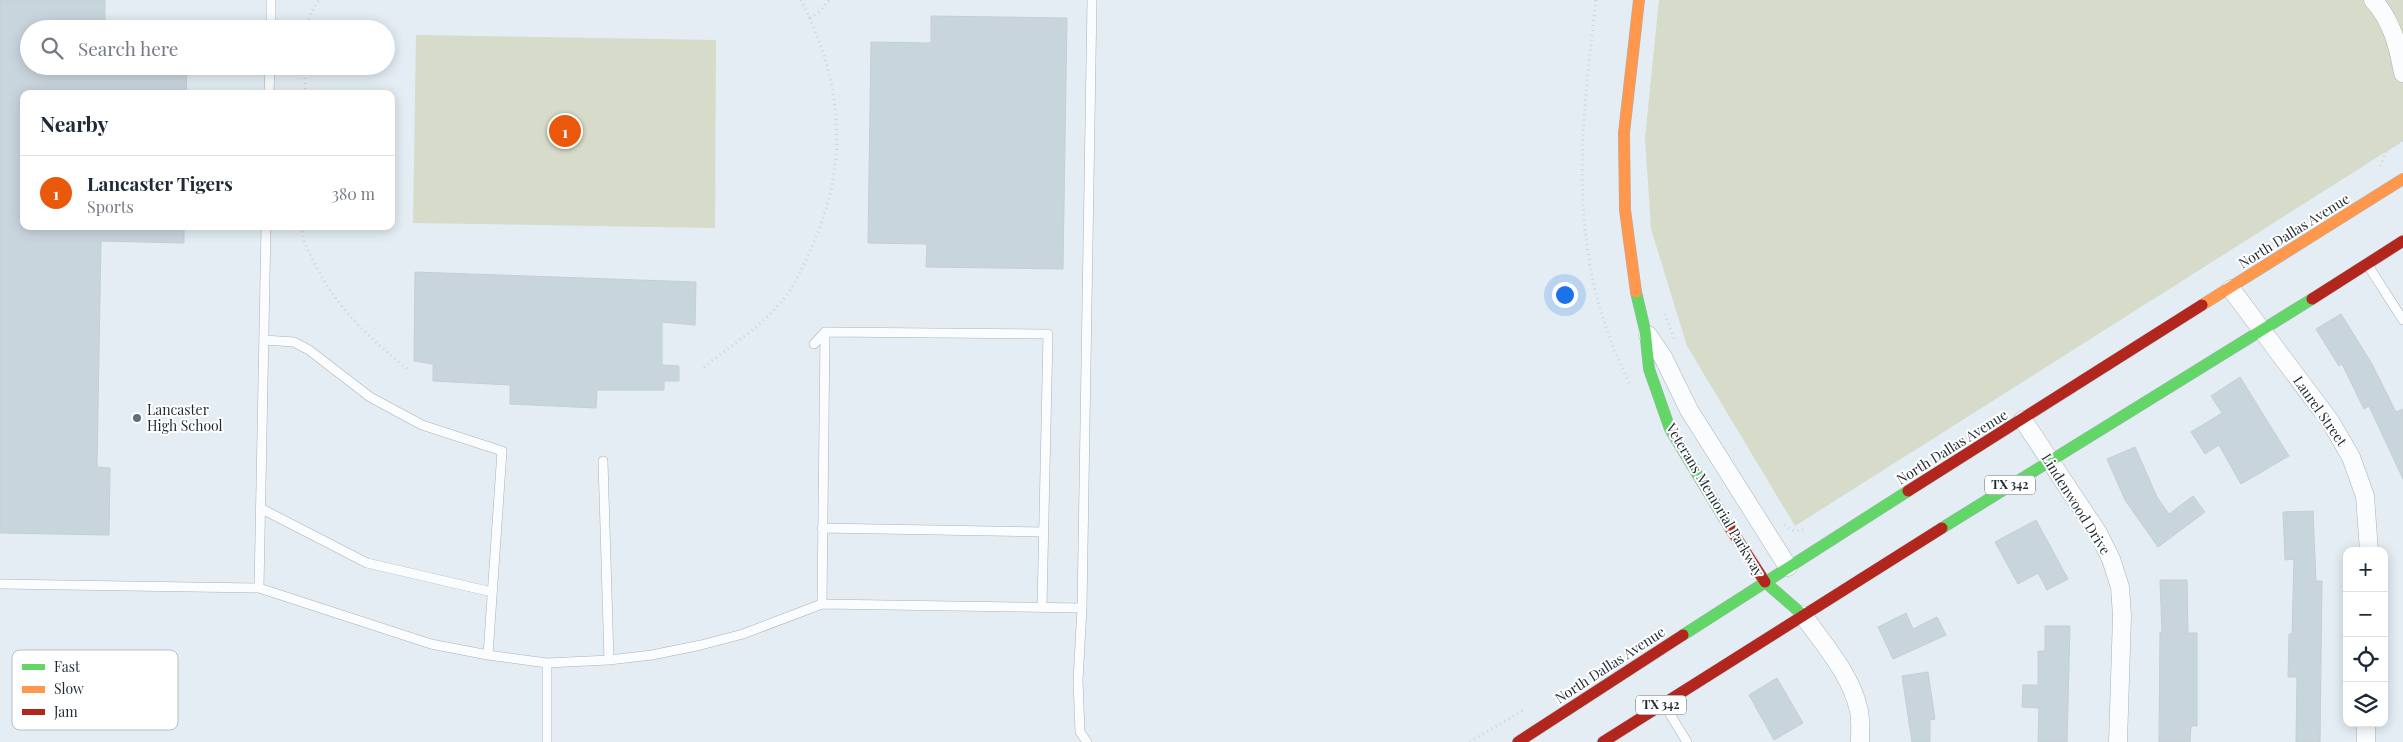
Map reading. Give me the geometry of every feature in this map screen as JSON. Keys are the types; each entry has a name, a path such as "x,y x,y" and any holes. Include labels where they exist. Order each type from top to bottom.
{"main road":[{"name":"Veterans Memorial Parkway","path":"1639,0 1624,133 1625,210 1637,299 1645,330 1648,369 1670,429 1708,494 1765,582 1803,615"},
{"name":"North Dallas Avenue","path":"1518,742 1542,736 1765,582 1790,572 2023,420 2403,179"},
{"name":"TX 342","path":"1603,742 2050,460 2263,332 2403,241"},
{"path":"1797,596 1803,615"}],"street":[{"path":"2373,0 2384,11 2398,41 2403,72"},
{"name":"Laurel Street","path":"2231,289 2330,421 2351,457 2366,496 2369,547"},
{"name":"Veterans Memorial Parkway","path":"1645,330 1663,357 1689,410 1790,572"},
{"name":"Lindenwood Drive","path":"2023,420 2098,533 2120,587 2122,616 2118,742"},
{"path":"1803,615 1850,685 1859,712 1860,742"},
{"path":"2366,727 2366,742"}],"lane":[{"path":"270,20 271,0"},
{"path":"1087,742 1080,732 1078,680 1082,608 1092,0"},
{"path":"269,90 270,75"},
{"path":"259,588 266,230"},
{"path":"2367,264 2403,320"},
{"path":"814,344 825,332 1048,334 1042,607"},
{"path":"822,604 825,332"},
{"path":"264,340 294,342 370,397 422,425 502,451 488,655"},
{"path":"603,461 609,660"},
{"path":"260,508 367,563 492,592"},
{"path":"822,528 1043,532"},
{"path":"0,584 259,588 431,644 488,655 547,663 609,660 652,655 709,643 743,634 822,604 1082,608"},
{"path":"547,663 547,742"},
{"path":"1663,704 1687,742"}],"path":[{"path":"309,20 319,0"},
{"path":"704,367 768,316 783,300 799,276 829,201 837,146 835,104 828,67 810,18 800,0"},
{"path":"810,18 820,11 829,0"},
{"path":"304,90 305,75"},
{"path":"303,230 305,247 336,299 362,330 410,371"},
{"path":"1662,307 1678,349"},
{"path":"1780,521 1788,529 1796,531"}],"green space":[{"path":"1659,0 2403,0 2403,141 1795,526 1687,346 1651,229 1645,138"},
{"path":"416,35 716,40 715,228 413,223"}],"building":[{"path":"0,0 105,0 105,20 20,20 20,75 187,75 186,90 20,90 20,230 184,230 184,243 101,241 97,467 110,468 109,535 0,533"},
{"path":"931,16 1067,18 1063,269 926,267 927,244 868,243 871,42 931,43"},
{"path":"415,272 696,282 695,325 662,322 662,365 679,366 679,381 664,381 664,390 597,390 596,408 510,404 510,385 433,381 433,364 414,361"},
{"path":"2341,314 2372,364 2396,412 2403,409 2403,479 2369,406 2364,409 2342,364 2339,366 2316,329"},
{"path":"2240,377 2289,456 2241,484 2219,445 2205,454 2191,432 2222,413 2211,396"},
{"path":"2135,447 2157,497 2169,514 2193,496 2205,512 2158,547 2125,500 2107,459"},
{"path":"2313,511 2316,581 2322,581 2320,742 2296,742 2297,677 2288,677 2289,634 2292,634 2294,559 2285,560 2283,512"},
{"path":"2036,520 2068,579 2047,590 2038,573 2018,584 1995,542"},
{"path":"2160,580 2187,580 2188,633 2197,633 2197,726 2191,726 2190,742 2159,742 2160,632 2162,633"},
{"path":"1906,613 1913,629 1937,617 1946,635 1893,659 1878,627"},
{"path":"2045,626 2070,626 2067,742 2038,742 2039,708 2022,707 2023,685 2038,685 2038,651 2045,651"},
{"path":"1928,672 1935,719 1930,720 1930,742 1912,742 1902,676"},
{"path":"1777,678 1803,723 1774,740 1749,695"}],"traffic: fast":[{"path":"1636,292 1645,330 1649,369 1670,429 1730,528"},
{"path":"1942,528 2312,299"},
{"path":"1683,635 1908,491"},
{"path":"1765,582 1803,615"}],"traffic: slow":[{"path":"1636,292 1625,210 1624,133 1639,0"},
{"path":"2202,305 2403,179"}],"traffic: jam":[{"path":"2312,299 2403,241"},
{"path":"1908,491 2202,305"},
{"path":"1730,528 1765,582"},
{"path":"1603,742 1942,528"},
{"path":"1518,742 1683,635"}],"place":[{"name":"Lancaster Tigers","path":"565,131"},
{"name":"Lancaster High School","path":"137,418"}]}
